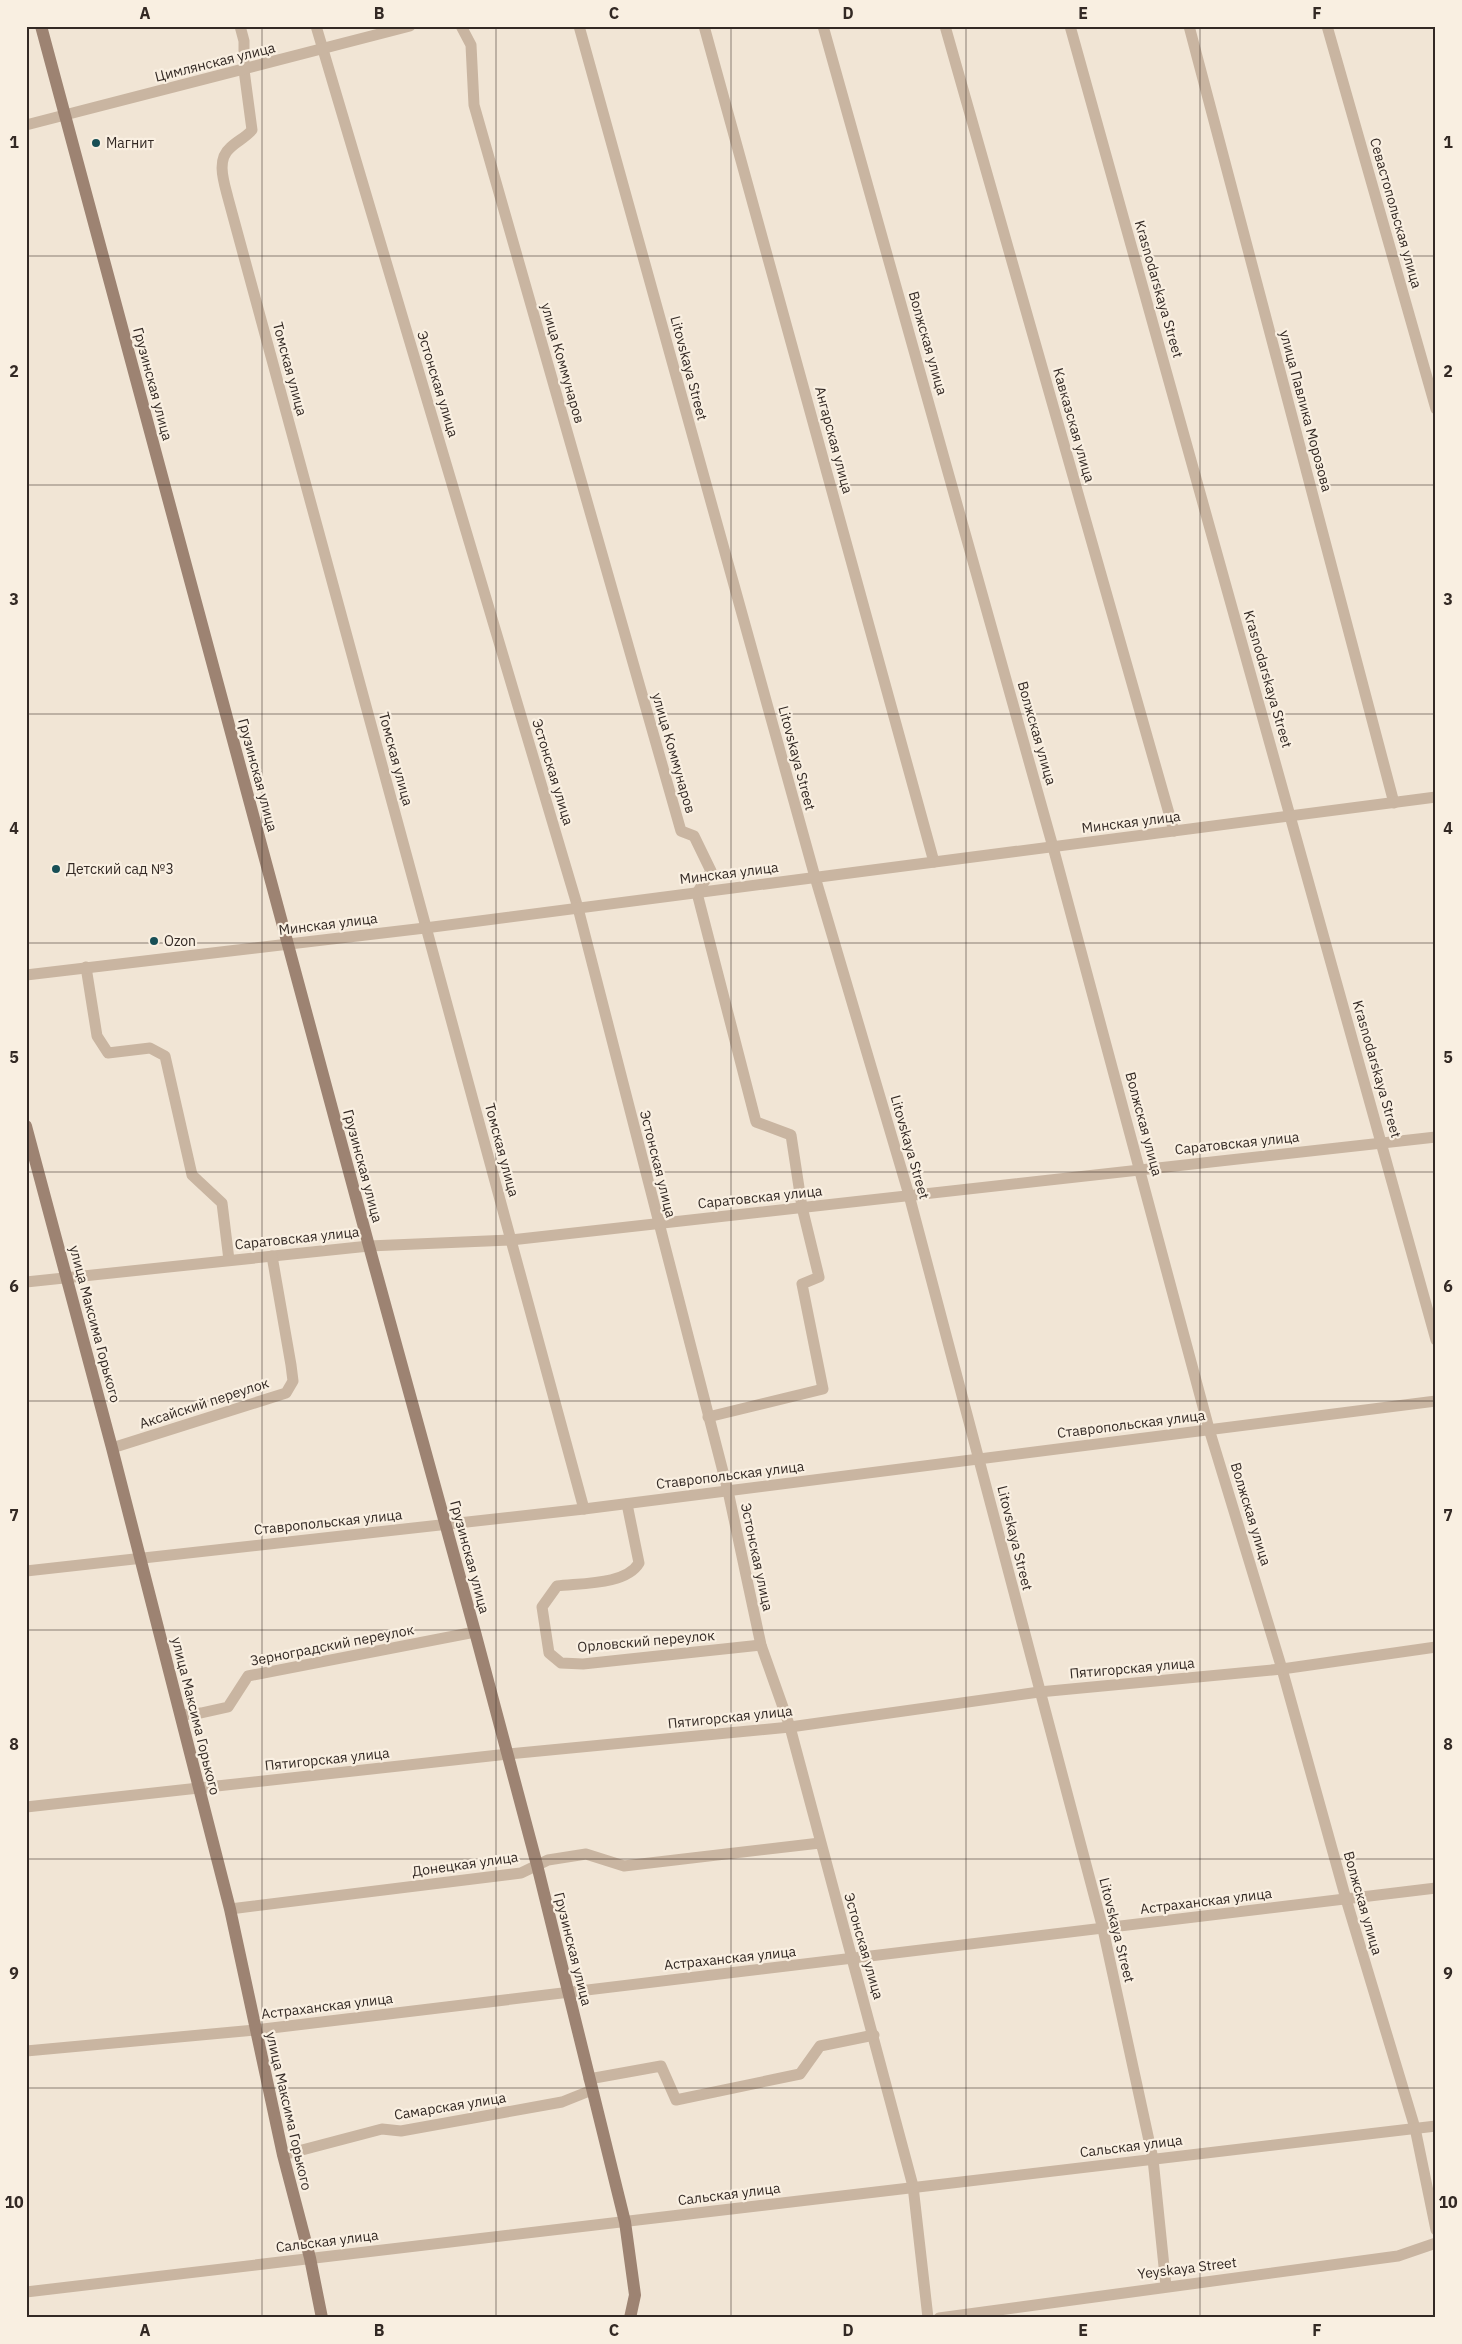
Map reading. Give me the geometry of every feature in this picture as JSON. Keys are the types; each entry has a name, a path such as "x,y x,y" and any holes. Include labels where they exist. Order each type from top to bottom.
{"main road":[{"name":"Грузинская улица","path":"41,26 287,944 446,1524 537,1865 625,2222 635,2295 630,2318"},
{"name":"улица Максима Горького","path":"26,1126 112,1448 230,1909 283,2155 310,2258 322,2318"}],"street":[{"name":"Томская улица","path":"240,26 244,41 244,70 252,130 244,139 229,148 222,159 223,176 425,928 584,1509"},
{"name":"Эстонская улица","path":"316,26 578,908 728,1491 761,1646 790,1727 851,1960 874,2034 913,2186 928,2318"},
{"name":"Цимлянская улица","path":"26,125 323,50 410,26"},
{"name":"улица Коммунаров","path":"461,26 471,45 474,105 680,831 694,836 711,871 697,893"},
{"name":"Litovskaya Street","path":"580,26 815,878 909,1195 1103,1929 1153,2159 1166,2286"},
{"name":"Ангарская улица","path":"704,26 934,862"},
{"name":"Волжская улица","path":"823,26 1054,847 1210,1429 1282,1669 1346,1899 1415,2128 1436,2230"},
{"name":"Кавказская улица","path":"945,26 1174,831"},
{"name":"Krasnodarskaya Street","path":"1070,26 1436,1340"},
{"name":"улица Павлика Морозова","path":"1189,26 1394,803"},
{"name":"Севастопольская улица","path":"1327,26 1436,409"},
{"name":"Минская улица","path":"26,975 425,928 1436,797"},
{"path":"697,893 756,1122 791,1135 802,1207 819,1277 802,1284 824,1389 708,1417"},
{"path":"86,967 97,1036 108,1053 150,1048 165,1056 192,1175 222,1203 228,1260"},
{"name":"Саратовская улица","path":"26,1282 369,1246 511,1240 1436,1137"},
{"name":"Аксайский переулок","path":"112,1448 286,1393 293,1381 292,1365 272,1256"},
{"name":"Ставропольская улица","path":"26,1572 627,1504 1436,1401"},
{"name":"Орловский переулок","path":"627,1504 639,1563 634,1572 620,1578 558,1586 542,1607 549,1653 561,1663 583,1664 761,1646"},
{"name":"Зерноградский переулок","path":"181,1715 228,1707 248,1676 475,1632"},
{"name":"Пятигорская улица","path":"26,1807 508,1754 790,1727 1039,1692 1282,1669 1436,1647"},
{"name":"Донецкая улица","path":"230,1909 521,1873 548,1860 586,1854 624,1866 820,1843"},
{"name":"Астраханская улица","path":"26,2051 255,2030 568,1991 851,1960 1436,1888"},
{"name":"Самарская улица","path":"283,2155 382,2129 401,2131 562,2102 591,2085 661,2066 676,2100 800,2074 820,2046 874,2034"},
{"name":"Сальская улица","path":"26,2292 625,2222 913,2186 1436,2126"},
{"name":"Yeyskaya Street","path":"940,2318 1398,2256 1436,2243"}],"place":[{"name":"Магнит","path":"96,143"},
{"name":"Детский сад №3","path":"56,869"},
{"name":"Ozon","path":"154,941"}]}
